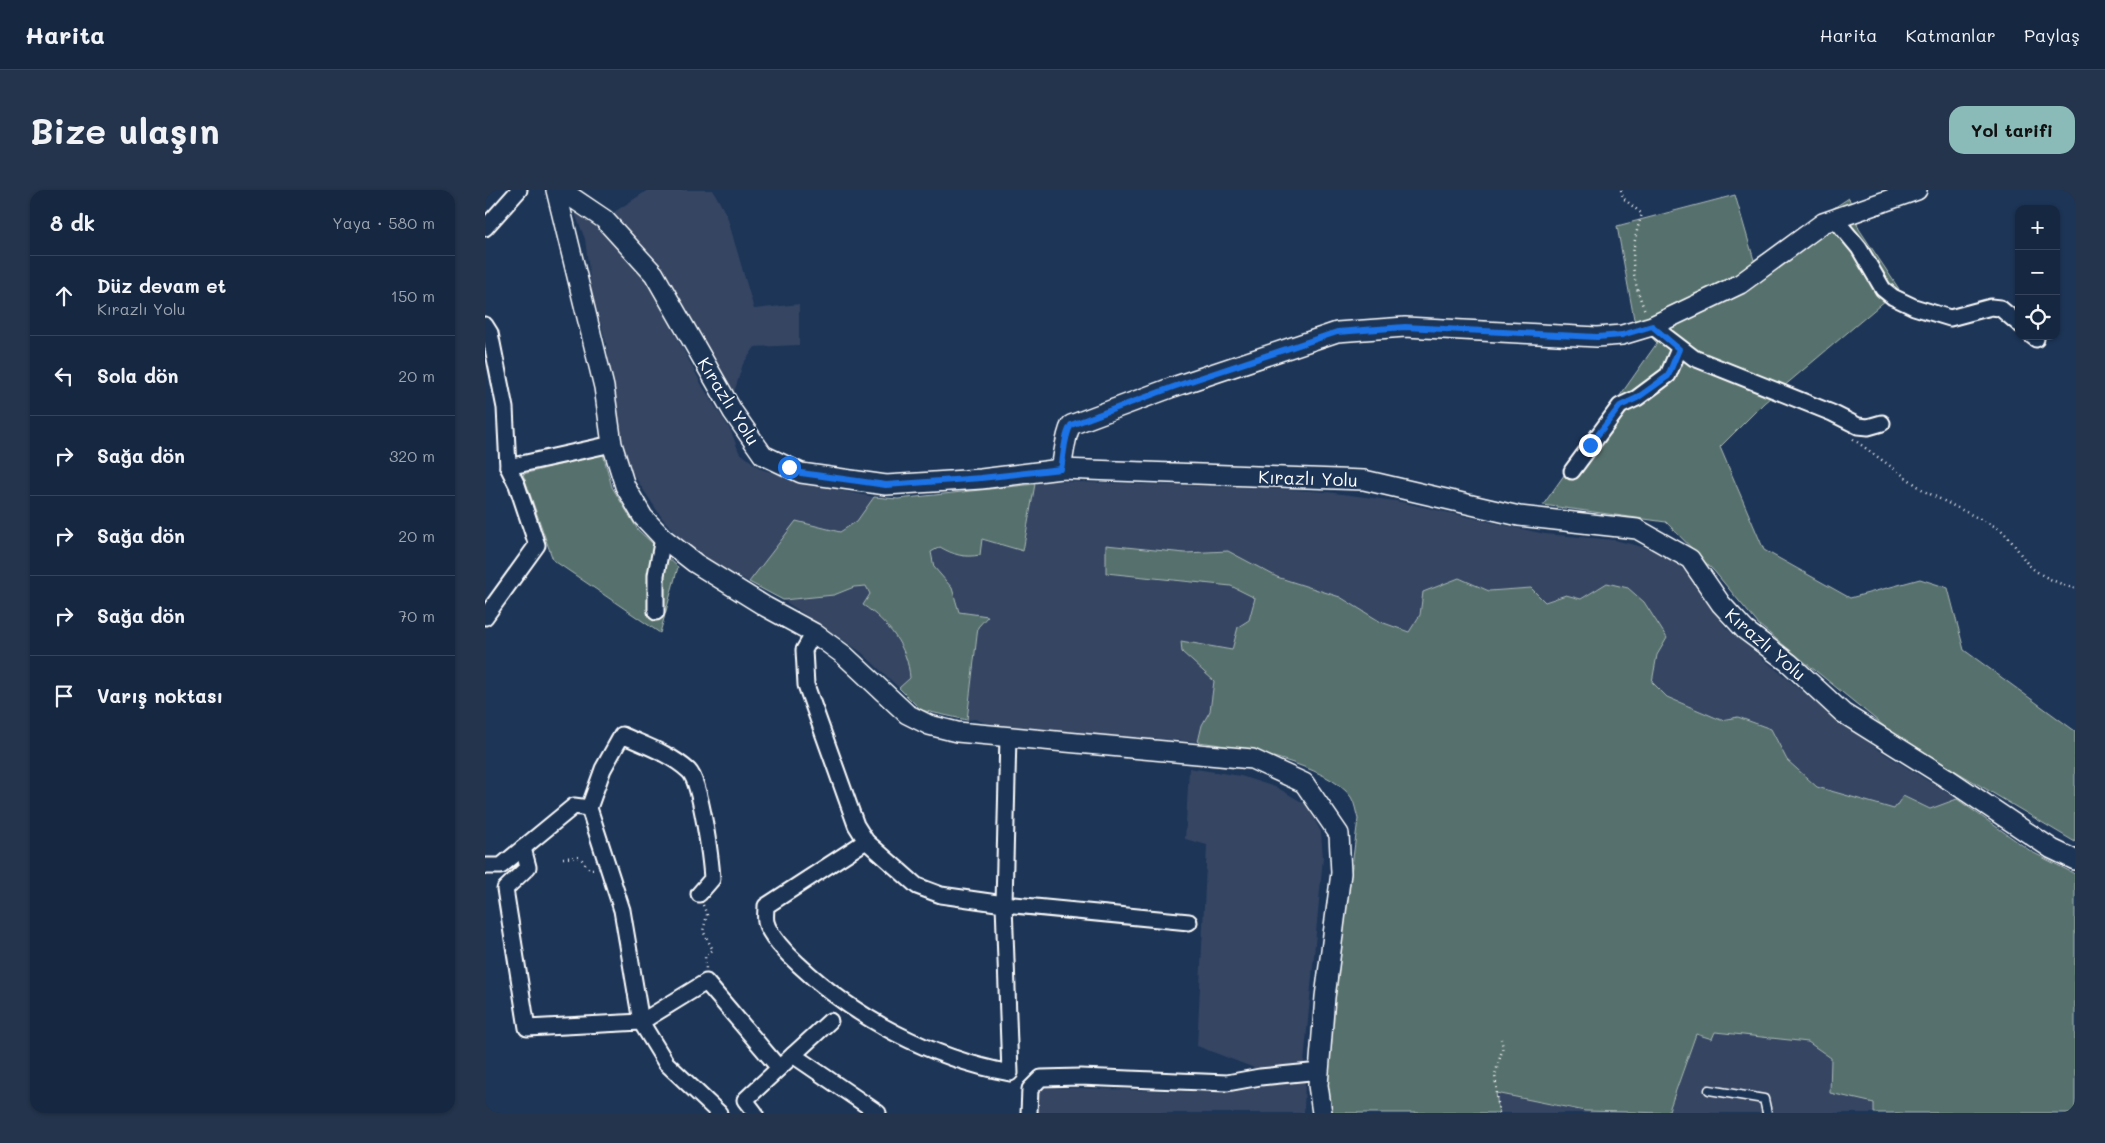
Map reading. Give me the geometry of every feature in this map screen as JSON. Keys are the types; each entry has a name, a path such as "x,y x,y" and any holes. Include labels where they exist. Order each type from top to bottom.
{"street":[{"path":"485,228 519,190"},
{"path":"556,190 604,387 612,444 625,486 643,517 663,538 695,563 766,607 814,633 844,655 907,714 929,725 957,732 1253,759 1305,783 1339,834 1341,873 1325,997 1318,1085 1322,1113"},
{"name":"Kırazlı Yolu","path":"561,190 604,219 654,274 733,412 763,455 801,473 886,485 981,478 1061,469 1364,480 1519,516 1637,529 1690,559 1721,604 1745,630 1789,663 1843,713 1945,777 2052,849 2075,860"},
{"path":"1061,469 1067,447 1067,433 1071,425 1182,384 1337,332 1405,327 1597,337 1622,335 1652,326 1740,284 1823,223 1917,190"},
{"path":"1835,219 1859,248 1883,289 1893,297 1914,307 1950,318 1991,306 2000,308 2015,321"},
{"path":"485,325 490,332 505,408 508,468 517,485 537,544 485,617"},
{"path":"1652,326 1679,349 1694,358 1832,412 1858,426 1868,427 1882,423"},
{"path":"1572,471 1620,406 1637,398 1668,376 1679,349"},
{"path":"508,468 612,444"},
{"path":"656,612 656,575 663,538"},
{"path":"814,633 804,650 806,685 856,825 866,842 917,886 941,895 1005,904 1189,922"},
{"path":"699,894 712,879 711,856 703,812 691,772 663,754 622,735 603,769 589,808 622,910 641,1022 666,1063 719,1113"},
{"path":"866,842 766,906 766,923 784,950 819,984 868,1019 950,1057 987,1069 1010,1073 1005,904 1008,736"},
{"path":"485,866 501,866 574,806 589,808"},
{"path":"523,848 528,867 505,889 527,1028 641,1022 706,982 779,1068"},
{"path":"755,1113 745,1100 830,1021"},
{"path":"793,1055 878,1113"},
{"path":"1029,1113 1030,1089 1041,1078 1080,1077 1227,1083 1320,1071"}],"lane":[{"path":"1709,1090 1764,1099 1767,1113"}],"path":[{"path":"1621,190 1623,198 1642,214 1633,249 1632,266 1638,295 1652,326"},
{"path":"1849,436 1925,492 2000,529 2009,537 2028,564 2057,582 2075,588"},
{"path":"563,858 580,857 589,869 608,865"},
{"path":"699,894 707,915 703,931 713,950 705,956 706,982"},
{"path":"1499,1113 1495,1075 1503,1047 1501,1039"}],"shaded area":[{"path":"648,190 713,190 727,216 754,309 799,304 799,345 755,347 743,364 732,399 657,260 611,214"},
{"path":"572,206 623,247 641,269 703,387 731,431 739,452 761,469 809,484 874,497 857,521 840,532 796,522 749,582 692,552 662,518 627,465 606,343 591,288 585,239"},
{"path":"1049,481 1268,488 1327,492 1396,501 1545,534 1615,540 1654,550 1678,564 1692,579 1726,628 1819,705 1879,750 1957,799 1930,809 1903,796 1894,809 1817,787 1787,760 1771,729 1738,717 1721,720 1667,697 1652,682 1657,655 1607,583 1581,599 1566,595 1545,602 1531,588 1489,591 1459,578 1423,592 1420,615 1410,632 1381,622 1340,597 1277,577 1227,551 1185,553 1106,545 1106,573 1231,586 1255,598 1249,620 1238,627 1232,650 1182,641 1183,652 1214,681 1210,711 1202,725 1198,742 997,727 975,719 967,720 978,627 959,612 952,588 934,567 931,552 940,547 954,555 982,539 1023,551 1035,484"},
{"path":"866,586 871,594 863,605 880,616 897,638 909,664 910,678 899,688 861,652 783,600 834,595 854,587"},
{"path":"1189,768 1241,776 1278,788 1307,805 1321,832 1323,858 1304,1063 1257,1069 1197,1046 1207,845 1185,839"},
{"path":"1715,1032 1808,1042 1831,1058 1830,1093 1874,1103 1874,1113 1668,1113 1696,1034"},
{"path":"1305,1078 1304,1113 1035,1113 1033,1094 1041,1087 1205,1092 1272,1080"},
{"path":"1496,1093 1585,1111 1662,1113 1499,1113"}],"green space":[{"path":"1735,195 1754,260 1849,198 1859,229 1899,289 1764,403 1720,447 1764,550 1850,598 1920,579 1948,588 1964,650 2075,731 2075,842 1895,735 1759,625 1714,571 1666,522 1543,505 1657,343 1634,319 1617,226"},
{"path":"603,454 612,487 638,530 678,567 660,633 553,560 523,474"},
{"path":"1035,484 1023,551 982,539 980,555 959,555 940,547 931,552 934,567 952,588 959,612 988,616 978,627 967,720 921,710 899,688 910,678 905,656 901,646 888,627 863,605 870,594 866,586 854,587 834,595 783,600 749,582 796,521 840,532 857,521 874,497 898,499"},
{"path":"1106,545 1185,553 1228,551 1277,577 1340,597 1381,622 1409,632 1420,615 1423,592 1459,578 1489,591 1531,588 1545,602 1566,595 1581,599 1607,583 1628,588 1644,602 1667,638 1657,655 1652,682 1667,697 1721,720 1738,717 1771,729 1787,760 1817,787 1894,809 1903,796 1930,809 1957,799 2032,852 2075,874 2075,1113 1874,1113 1874,1103 1830,1093 1831,1058 1808,1042 1715,1032 1712,1039 1696,1034 1668,1113 1585,1111 1496,1093 1499,1113 1329,1113 1324,1093 1358,819 1353,802 1351,797 1340,786 1323,775 1303,767 1257,753 1198,742 1202,725 1210,711 1214,681 1182,652 1181,641 1232,650 1238,627 1249,620 1255,598 1231,586 1106,573"}],"route":[{"path":"789,467 801,473 886,485 981,478 1061,469 1067,447 1067,433 1071,425 1173,387 1337,332 1366,328 1405,327 1597,337 1622,335 1652,326 1679,349 1668,376 1637,398 1620,406 1590,445"}]}
